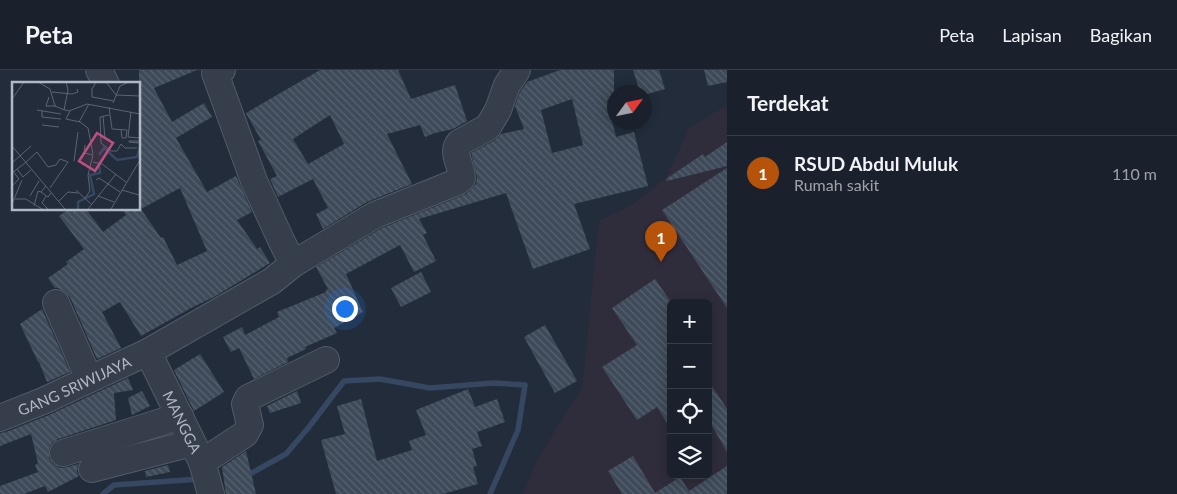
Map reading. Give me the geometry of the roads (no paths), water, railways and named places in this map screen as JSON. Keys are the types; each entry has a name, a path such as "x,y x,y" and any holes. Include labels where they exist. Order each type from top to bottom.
{"street":[{"path":"99,70 105,82"},
{"path":"222,70 215,73 221,91 254,181 293,264"},
{"name":"GANG SRIWIJAYA","path":"0,418 43,401 148,352 272,281 293,264 375,215 457,182 462,178 462,172 455,151 456,146 488,127 498,110 507,85 517,70"},
{"path":"56,303 89,379"},
{"name":"MANGGA","path":"148,352 199,457 211,494"},
{"path":"92,469 199,457 245,434 250,424 245,404 248,398 326,360"},
{"path":"63,453 180,416"}],"waterway":[{"path":"244,475 248,475 286,454 344,381 380,379 430,388 493,383 525,385 518,430 490,494"},
{"path":"103,494 114,485 200,479"}],"place":[{"name":"RSUD Abdul Muluk","path":"661,262"}]}
